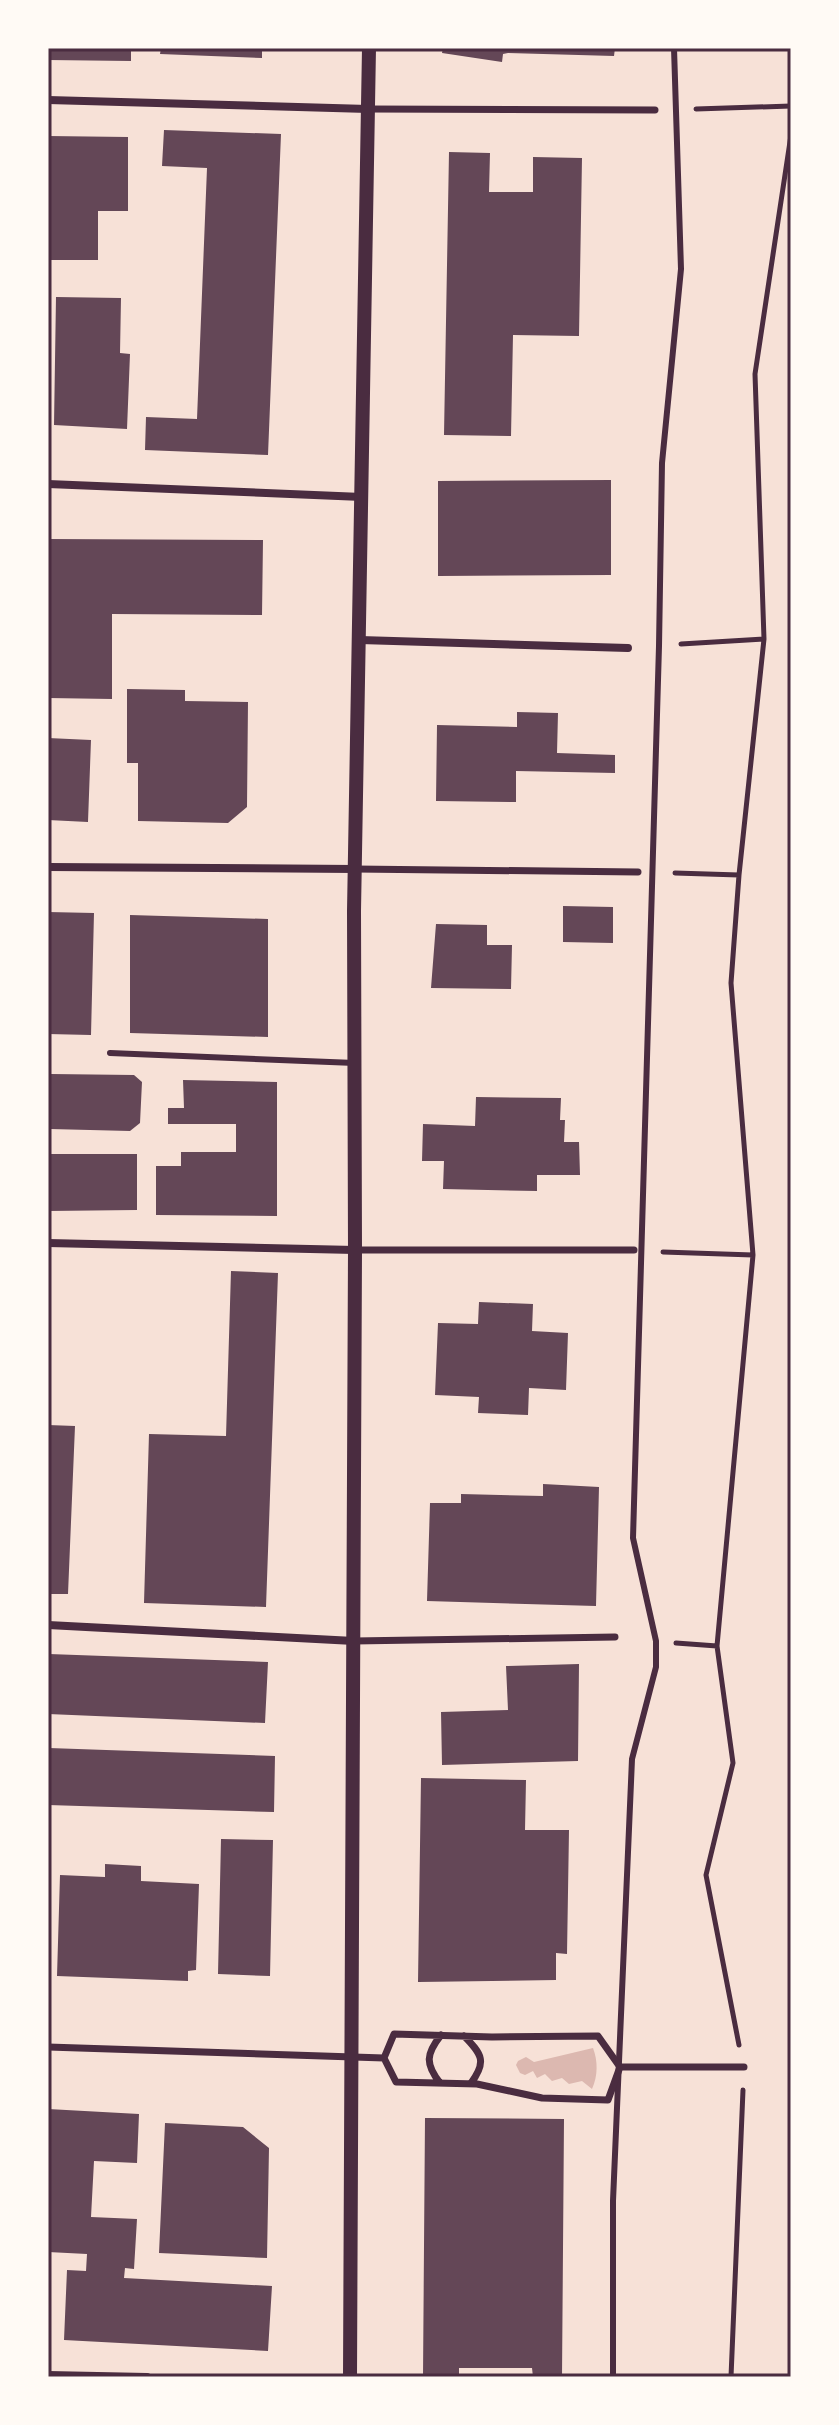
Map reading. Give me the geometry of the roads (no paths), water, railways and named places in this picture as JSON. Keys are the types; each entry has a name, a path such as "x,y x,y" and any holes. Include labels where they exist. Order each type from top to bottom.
{"street":[{"path":"350,2377 355,869 369,48"},
{"path":"48,100 368,109 655,110"},
{"path":"48,484 362,497"},
{"path":"360,640 628,648"},
{"path":"48,867 638,872"},
{"path":"48,1243 355,1250 638,1250"},
{"path":"48,1625 354,1641 615,1637"},
{"path":"394,2034 598,2036 620,2067 608,2100 542,2098 471,2083 396,2082 384,2058 394,2034"},
{"path":"440,2083 432,2073 428,2058 431,2047 441,2035"},
{"path":"464,2036 477,2048 482,2059 479,2072 471,2083"},
{"path":"48,2047 384,2058"},
{"path":"620,2067 744,2067"},
{"path":"48,2375 147,2377"}],"lane":[{"path":"613,2377 613,2201 632,1759 656,1667 656,1641 633,1538 638,1250 653,872 662,463 681,269 674,48"},
{"path":"110,1053 355,1063"}]}
